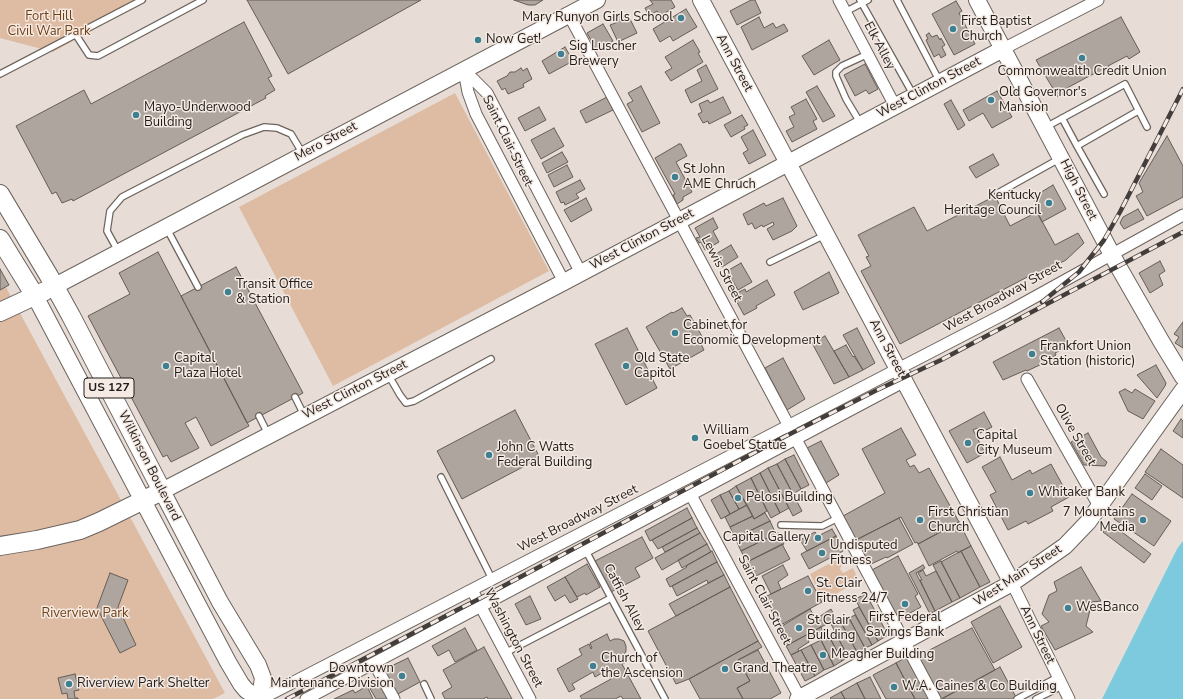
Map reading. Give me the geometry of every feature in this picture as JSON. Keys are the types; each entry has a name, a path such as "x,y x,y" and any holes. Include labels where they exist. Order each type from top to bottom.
{"highway":[{"name":"Wilkinson Boulevard","path":"0,194 55,286 162,491"},
{"name":"Wilkinson Boulevard","path":"0,239 35,296"},
{"path":"0,312 55,286"},
{"path":"7,545 80,530 162,491"}],"main road":[{"name":"Mero Street","path":"55,286 597,0"},
{"name":"Ann Street","path":"702,0 826,234 904,372 928,428 1012,583"},
{"name":"High Street","path":"977,0 1084,203 1150,323 1183,377"},
{"name":"West Clinton Street","path":"162,491 564,282 1003,49"},
{"name":"Wilkinson Boulevard","path":"35,296 231,667 246,690 260,699 263,678 258,665 220,602 162,491"},
{"name":"West Main Street","path":"799,699 1012,583 1065,546 1081,531 1183,390"}],"street":[{"name":"Elk Alley","path":"839,0 895,106"},
{"name":"West Clinton Street","path":"1003,49 1098,0"},
{"name":"Lewis Street","path":"569,15 935,699"},
{"name":"Saint Clair Street","path":"464,70 486,93 581,272"},
{"name":"Saint Clair Street","path":"464,70 472,103 481,125 564,282"},
{"name":"West Broadway Street","path":"306,699 796,439 904,372 1006,313 1183,215"},
{"name":"West Broadway Street","path":"260,699 789,426 904,372"},
{"name":"Olive Street","path":"1027,379 1099,506"},
{"name":"Saint Clair Street","path":"691,494 799,699"},
{"path":"577,535 586,550"},
{"name":"Ann Street","path":"1012,583 1069,699"},
{"name":"Washington Street","path":"472,590 530,699"},
{"path":"374,663 394,699"}],"lane":[{"path":"0,74 142,0"},
{"path":"76,35 90,55 98,56 203,0"},
{"path":"845,12 861,2 868,0"},
{"path":"897,0 940,82"},
{"path":"861,2 914,96"},
{"path":"861,124 846,99 836,76 836,72 842,66 868,54"},
{"path":"1045,127 1125,84 1147,127"},
{"path":"1077,146 1138,110"},
{"path":"1062,118 1104,194"},
{"path":"118,252 107,231 110,211 122,197 242,135 264,127 277,128 291,134 303,154"},
{"path":"998,192 1061,158"},
{"path":"166,227 198,287"},
{"path":"770,262 826,234"},
{"path":"387,374 406,402 414,401 491,359"},
{"path":"295,397 305,416"},
{"path":"259,416 269,435"},
{"path":"441,478 492,580"},
{"path":"781,525 822,526 838,518"},
{"name":"Catfish Alley","path":"586,550 665,699"},
{"path":"505,653 611,598"},
{"path":"1017,699 1060,681"},
{"path":"1036,699 1060,681"},
{"path":"424,684 431,699"}],"green space":[{"name":"Fort Hill Civil War Park","path":"0,0 147,0 53,52 0,38"},
{"path":"455,93 549,271 333,386 239,207"},
{"name":"Riverview Park","path":"0,276 225,693 213,699 0,699"},
{"path":"845,555 840,569 843,573 853,568 859,581 823,601 810,574"}],"water":[{"path":"1183,541 1183,699 1102,699 1177,549"}],"building":[{"path":"247,0 421,0 288,74"},
{"path":"514,0 543,0 535,5 528,5"},
{"path":"650,0 671,0 675,7 660,16 657,11 649,16 645,8 653,4"},
{"path":"751,0 755,0 761,13 737,25 730,11"},
{"name":"First Baptist Church","path":"956,1 962,11 959,13 975,44 954,55 932,14"},
{"name":"Mary Runyon Girls School","path":"686,9 697,27 673,41 670,36 660,42 653,29"},
{"path":"628,15 637,33 618,42 610,25 618,22 616,18 620,16 621,18"},
{"path":"759,17 764,28 773,23 776,28 784,24 788,31 752,50 741,27"},
{"name":"Commonwealth Credit Union","path":"1121,17 1140,52 1129,59 1127,56 1108,66 1109,69 1097,76 1095,73 1067,88 1069,90 1058,97 1036,60"},
{"name":"Mayo-Underwood Building","path":"244,22 272,76 268,78 275,90 265,96 266,98 73,201 72,199 62,203 56,192 52,194 16,126 84,90 91,104"},
{"path":"603,24 613,41 597,51 587,33"},
{"path":"929,33 932,37 937,35 940,40 941,38 945,45 942,47 946,55 941,58 939,54 934,57 926,40 928,39 926,35"},
{"path":"693,40 700,52 698,53 703,62 671,81 665,72 672,68 665,57"},
{"path":"829,40 840,60 814,75 802,56"},
{"name":"Sig Luscher Brewery","path":"565,47 573,61 549,74 542,61"},
{"path":"865,64 878,89 869,94 866,90 855,96 844,75"},
{"path":"706,65 718,89 691,103 685,90 702,81 697,70"},
{"path":"521,68 523,71 527,68 532,79 523,84 524,87 508,94 505,88 502,90 497,81 507,76 510,72 515,72"},
{"path":"641,86 660,123 642,132 627,104 633,101 628,93"},
{"path":"817,86 835,116 823,122 806,92"},
{"name":"Old Governor's Mansion","path":"997,91 1012,117 992,128 983,113 969,121 963,110"},
{"path":"607,97 613,110 586,123 580,111"},
{"path":"723,97 731,113 709,124 708,121 703,123 698,114 702,112 699,104 708,100 710,103"},
{"path":"806,99 817,119 813,121 817,129 792,142 786,131 794,127 789,117 795,114 791,107"},
{"path":"951,100 965,125 958,130 944,104"},
{"path":"539,107 546,120 525,131 518,118"},
{"path":"742,115 748,125 744,127 745,129 731,137 724,125"},
{"path":"554,128 564,146 541,159 531,140"},
{"path":"753,130 766,155 749,164 743,153 748,150 741,137"},
{"path":"1167,136 1183,166 1183,197 1147,216 1136,196 1143,192 1139,183"},
{"name":"St John AME Chruch","path":"681,144 687,156 676,162 692,192 683,197 683,200 677,204 673,195 675,194 655,158"},
{"path":"562,152 568,162 547,173 542,163"},
{"path":"993,154 999,165 976,178 969,167"},
{"path":"567,165 573,177 554,187 548,175"},
{"path":"580,180 585,189 576,194 579,198 565,205 564,202 561,203 556,192"},
{"name":"Kentucky Heritage Council","path":"1053,185 1066,209 1042,222 1039,216 1042,214 1033,197"},
{"path":"995,196 1010,226 1037,212 1055,245 1078,233 1084,243 1066,260 1034,276 1033,274 900,344 861,271 871,266 866,257 869,256 858,235 914,207 927,231"},
{"path":"586,198 592,210 571,222 564,210"},
{"path":"783,198 797,226 792,231 773,240 767,229 774,225 773,222 755,229 752,223 748,225 743,214 764,203 766,206"},
{"path":"1138,209 1144,219 1124,229 1120,223 1123,217"},
{"path":"713,218 718,228 713,231 719,242 705,250 701,242 699,243 696,238 700,237 695,228"},
{"path":"731,245 738,257 722,267 714,255"},
{"name":"Capital Plaza Hotel","path":"158,252 249,426 211,446 196,417 185,423 199,448 171,462 167,455 163,457 88,316 130,294 119,273"},
{"path":"1160,261 1165,271 1159,275 1163,285 1150,293 1139,273"},
{"path":"741,263 752,282 738,290 727,271"},
{"path":"236,267 303,393 247,423 181,296"},
{"path":"0,269 9,285 0,290"},
{"path":"829,272 839,293 803,310 794,292"},
{"path":"767,280 775,295 744,315 733,295 745,289 746,292"},
{"name":"Cabinet for Economic Development","path":"682,308 687,316 690,315 704,340 700,342 704,350 670,369 646,327"},
{"path":"1183,322 1183,348 1175,343 1179,337 1174,334"},
{"name":"Old State Capitol","path":"627,328 657,388 626,405 595,344"},
{"path":"857,328 875,363 863,370 843,335"},
{"name":"Frankfort Union Station (historic)","path":"1059,328 1069,346 1055,353 1056,355 1044,361 1044,363 1003,380 993,362"},
{"path":"825,336 849,377 834,384 812,343"},
{"path":"846,345 863,370 849,377 834,351"},
{"path":"783,358 805,399 787,410 765,368"},
{"path":"1156,365 1166,383 1157,398 1137,375"},
{"path":"1125,389 1132,393 1135,389 1155,401 1143,419 1128,411 1119,392"},
{"name":"John C Watts Federal Building","path":"515,410 540,458 462,499 437,451"},
{"name":"Capital City Museum","path":"984,412 992,427 980,433 977,428 973,430 985,453 967,463 949,431"},
{"path":"1181,419 1183,421 1183,438 1173,431"},
{"path":"901,428 916,455 906,460 910,467 914,465 919,473 929,468 959,522 918,544 917,542 915,543 901,517 856,540 843,516 885,493 862,449"},
{"path":"1088,433 1101,457 1107,462 1105,466 1084,465 1071,442"},
{"path":"821,441 839,475 826,483 807,448"},
{"path":"1161,449 1183,465 1183,498 1145,472"},
{"path":"794,455 809,485 801,489 785,459"},
{"name":"Whitaker Bank","path":"1000,457 1012,480 1030,470 1032,474 1051,464 1069,497 1051,507 1053,511 1028,524 1026,521 1008,530 990,495 996,492 982,467"},
{"path":"785,459 801,489 793,494 777,464"},
{"path":"777,464 802,511 793,516 768,468"},
{"path":"768,468 789,508 780,513 760,473"},
{"path":"760,473 780,513 771,518 751,478"},
{"path":"1145,474 1162,486 1152,500 1135,488"},
{"path":"751,478 767,511 754,519 736,486"},
{"name":"Pelosi Building","path":"736,486 747,505 739,509 729,491"},
{"path":"729,491 739,509 730,514 720,495"},
{"name":"7 Mountains Media","path":"1132,494 1171,521 1154,546 1114,519"},
{"path":"720,495 730,514 721,519 711,500"},
{"path":"747,505 753,516 730,527 725,517"},
{"path":"687,508 692,518 650,541 645,531"},
{"path":"765,513 770,521 735,538 730,527 753,516 754,519"},
{"path":"692,518 697,528 658,549 652,540"},
{"path":"899,518 913,544 887,558 886,557 869,565 856,540"},
{"path":"770,521 776,534 741,551 735,538"},
{"path":"959,522 971,546 958,553 957,551 929,566 918,544"},
{"path":"1110,523 1151,554 1144,563 1103,532"},
{"path":"697,528 700,533 665,552 662,547"},
{"name":"Capital Gallery","path":"832,529 836,536 807,551 800,540 815,532 818,536"},
{"path":"700,533 707,544 662,570 655,558"},
{"path":"778,533 784,544 747,562 741,551"},
{"name":"Undisputed Fitness","path":"836,536 843,551 809,569 801,554"},
{"path":"642,537 653,558 635,568 640,577 611,592 595,561"},
{"path":"707,544 711,552 682,568 678,560"},
{"path":"782,544 790,559 754,577 747,562"},
{"path":"971,546 990,582 980,587 961,551"},
{"path":"712,551 717,562 670,587 666,579"},
{"path":"961,551 980,587 960,598 941,562"},
{"path":"898,556 918,594 915,596 921,607 899,619 893,608 891,609 870,571"},
{"path":"941,561 960,598 952,602 933,565"},
{"path":"717,562 724,575 708,583 707,580 677,596 672,586"},
{"path":"587,564 600,587 586,595 585,593 577,597 565,577"},
{"path":"783,565 788,575 778,582 781,589 771,594 762,576"},
{"path":"923,565 925,568 916,573 935,611 930,614 909,573"},
{"name":"WesBanco","path":"1081,567 1101,601 1092,602 1086,626 1093,632 1055,650 1041,626 1049,622 1042,614 1049,595 1057,591 1054,582"},
{"path":"923,570 926,576 936,571 952,602 935,611 920,580 922,580 918,573"},
{"path":"110,573 128,580 118,607 136,645 120,653 97,608"},
{"path":"724,575 730,587 676,616 669,604"},
{"path":"808,576 822,602 779,626 765,597"},
{"path":"565,577 578,599 570,603 565,595 555,601 547,587"},
{"path":"730,587 758,641 689,679 676,684 648,631"},
{"path":"866,594 888,635 878,641 855,599"},
{"path":"530,596 541,619 526,625 515,604"},
{"path":"1000,606 1022,647 993,663 971,622"},
{"path":"859,607 878,641 872,645 853,610"},
{"name":"St Clair Building","path":"810,609 816,619 831,609 836,619 786,646 777,629"},
{"path":"855,615 872,645 865,648 849,618"},
{"path":"849,618 865,648 857,652 841,623"},
{"path":"840,620 857,652 848,657 831,624"},
{"path":"821,627 823,631 808,639 809,642 798,649 799,651 791,655 786,646"},
{"path":"465,628 477,650 455,662 449,650 438,656 432,646"},
{"path":"972,628 995,670 939,699 916,657"},
{"path":"835,632 848,657 842,661 829,636"},
{"name":"Church of the Ascension","path":"607,634 610,641 619,639 624,641 626,651 624,655 627,662 622,664 641,699 623,699 621,696 615,699 582,699 580,696 611,679 604,667 600,670 602,673 595,677 593,672 572,684 575,689 569,692 557,669 582,655 579,649 589,644 591,649 590,643"},
{"path":"829,636 842,661 834,666 821,640"},
{"name":"Meagher Building","path":"821,640 834,666 824,670 811,645"},
{"name":"Grand Theatre","path":"758,641 762,647 738,660 750,681 737,688 743,699 700,699 689,679"},
{"path":"811,645 824,670 815,676 801,650"},
{"path":"484,647 512,699 488,699 487,697 483,699 445,699 442,693 452,687 443,670"},
{"path":"758,650 781,693 770,699 743,699 737,688 750,681 738,660"},
{"path":"801,650 815,676 805,681 791,655"},
{"path":"908,656 931,699 915,699 896,663"},
{"name":"Downtown Maintenance Division","path":"408,658 420,682 396,695 383,670"},
{"name":"W.A. Caines & Co Building","path":"896,663 915,699 886,699 873,675"},
{"path":"1000,667 1017,699 942,699"},
{"name":"Riverview Park Shelter","path":"75,674 79,690 74,691 75,698 78,699 68,699 67,693 62,694 58,678"},
{"path":"870,677 881,699 865,699 857,683"},
{"path":"379,679 389,699 376,699 368,685"},
{"path":"857,683 865,699 845,699 841,692"},
{"path":"367,686 373,699 334,699 353,690 355,693"},
{"path":"841,692 845,699 830,698"}],"railway":[{"path":"1042,302 1079,272 1104,240 1183,89"},
{"path":"287,699 784,437 875,391 941,360 1183,232"}],"place":[{"name":"Mary Runyon Girls School","path":"681,18"},
{"name":"First Baptist Church","path":"953,29"},
{"name":"Now Get!","path":"478,40"},
{"name":"Sig Luscher Brewery","path":"561,54"},
{"name":"Commonwealth Credit Union","path":"1082,58"},
{"name":"Old Governor's Mansion","path":"991,100"},
{"name":"Mayo-Underwood Building","path":"136,115"},
{"name":"St John AME Chruch","path":"675,177"},
{"name":"Kentucky Heritage Council","path":"1049,203"},
{"name":"Transit Office & Station","path":"228,292"},
{"name":"Cabinet for Economic Development","path":"675,333"},
{"name":"Frankfort Union Station (historic)","path":"1032,354"},
{"name":"Capital Plaza Hotel","path":"166,366"},
{"name":"Old State Capitol","path":"626,366"},
{"name":"William Goebel Statue","path":"695,438"},
{"name":"Capital City Museum","path":"968,443"},
{"name":"John C Watts Federal Building","path":"489,455"},
{"name":"Whitaker Bank","path":"1030,493"},
{"name":"Pelosi Building","path":"738,498"},
{"name":"First Christian Church","path":"920,520"},
{"name":"7 Mountains Media","path":"1143,520"},
{"name":"Capital Gallery","path":"818,538"},
{"name":"Undisputed Fitness","path":"822,553"},
{"name":"St. Clair Fitness 24/7","path":"808,591"},
{"name":"First Federal Savings Bank","path":"905,604"},
{"name":"WesBanco","path":"1068,608"},
{"name":"St Clair Building","path":"799,628"},
{"name":"Meagher Building","path":"823,655"},
{"name":"Church of the Ascension","path":"593,666"},
{"name":"Grand Theatre","path":"725,669"},
{"name":"Downtown Maintenance Division","path":"402,676"},
{"name":"Riverview Park Shelter","path":"69,684"},
{"name":"W.A. Caines & Co Building","path":"894,687"}]}
